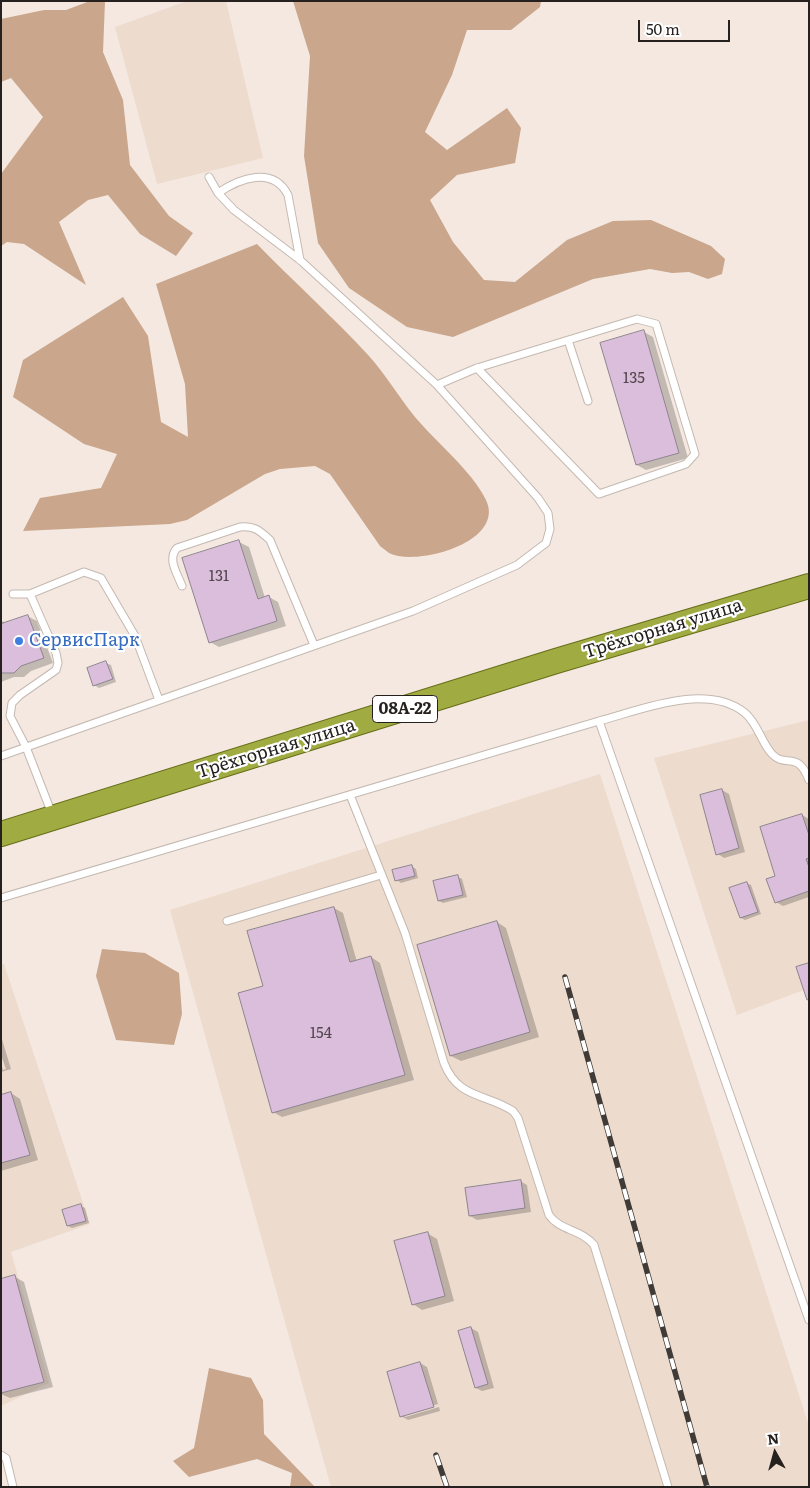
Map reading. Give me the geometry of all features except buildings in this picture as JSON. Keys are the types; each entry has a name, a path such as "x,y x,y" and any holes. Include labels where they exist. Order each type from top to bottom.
{"highway":[{"name":"Трёхгорная улица","path":"1,834 584,653 809,586"}],"lane":[{"path":"218,193 231,185 261,176 273,178 284,187 288,194 300,260"},
{"path":"1,756 414,611 518,565 546,543 550,529 548,513 538,498 437,385 300,260 234,210 218,193 209,177"},
{"path":"437,385 478,368 637,319 656,324 695,454 686,464 599,494 478,368"},
{"path":"568,340 588,401"},
{"path":"182,586 172,559 172,554 177,548 240,527 250,526 256,528 270,540 314,645"},
{"path":"13,594 30,594 84,572 101,578 134,636 159,700"},
{"path":"30,594 56,653 58,663 56,670 20,694 12,703 10,716 26,747 54,819"},
{"path":"1,898 599,721 679,701 702,698 720,700 745,713 760,732 767,748 775,757 798,762 804,767 809,780"},
{"path":"599,721 809,1320"},
{"path":"350,795 405,933 444,1063 452,1080 460,1088 513,1111 518,1118 549,1215 554,1223 587,1236 594,1245 668,1487"},
{"path":"227,921 381,875"},
{"path":"1,1455 6,1458 14,1487"}],"shaded area":[{"path":"90,1 105,1 103,52 123,100 130,165 169,216 193,233 176,256 140,234 108,195 88,200 59,222 86,285 24,244 7,242 1,246 1,174 43,117 11,78 1,82 1,19 44,10 66,10"},
{"path":"187,1 226,1 263,158 157,184 115,27"},
{"path":"293,1 541,1 540,7 511,30 467,30 452,75 425,132 447,150 507,108 521,128 515,163 457,175 430,200 453,242 484,280 515,282 567,240 613,221 651,220 711,246 725,259 722,274 708,279 689,272 672,273 650,269 593,279 453,337 407,327 349,288 318,243 304,156 310,56"},
{"path":"257,244 369,356 415,417 480,489 486,500 489,515 483,528 471,539 456,548 419,557 389,553 380,546 330,474 315,466 280,469 265,474 187,520 170,524 23,531 40,498 101,488 117,454 84,444 13,397 23,360 123,297 148,336 161,422 188,437 185,384 156,284"},
{"path":"809,720 809,988 737,1015 654,758"},
{"path":"600,774 809,1426 809,1487 331,1487 170,910"},
{"path":"102,949 145,953 179,973 182,1014 174,1045 116,1040 96,976"},
{"path":"1,964 4,964 90,1224 11,1252 49,1383 1,1406"},
{"path":"209,1368 251,1378 263,1400 264,1434 315,1487 290,1487 292,1473 257,1459 189,1477 173,1461 194,1448"}],"railway":[{"path":"565,977 707,1487"},
{"path":"436,1455 447,1487"}],"place":[{"name":"СервисПарк","path":"19,641"}]}
